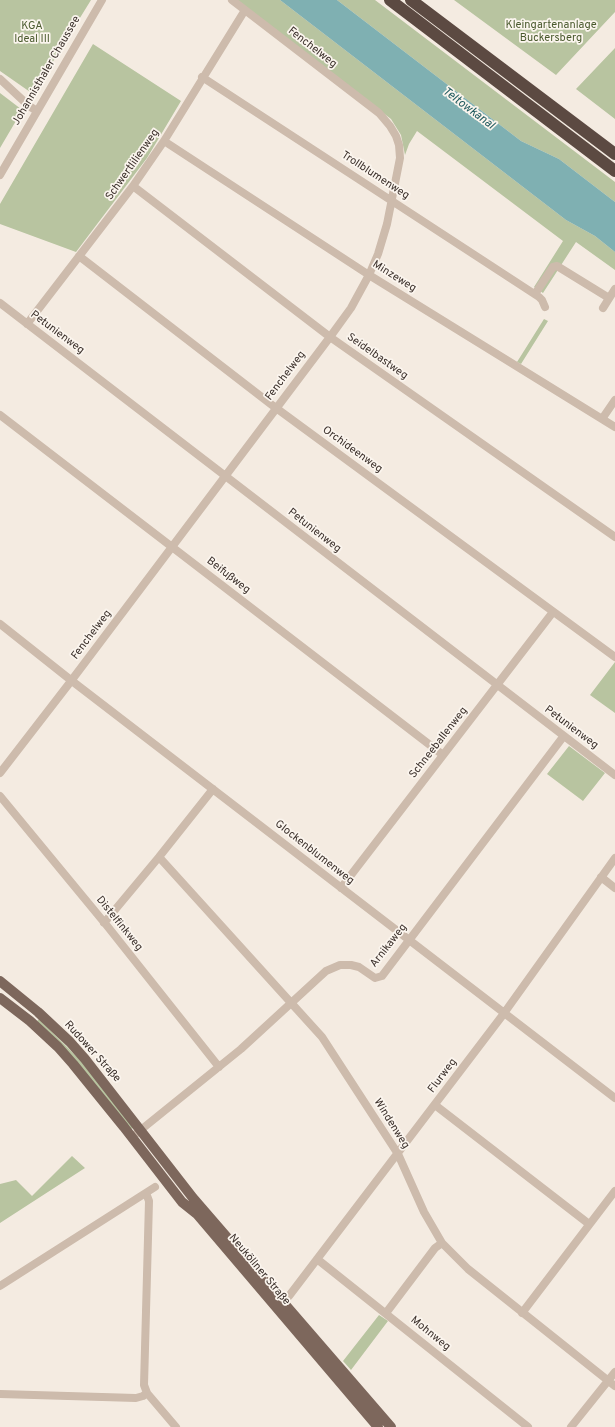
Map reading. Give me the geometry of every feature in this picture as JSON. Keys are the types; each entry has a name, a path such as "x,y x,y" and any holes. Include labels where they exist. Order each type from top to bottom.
{"highway":[{"path":"390,0 615,171"},
{"path":"411,0 615,154"}],"main road":[{"name":"Rudower Straße","path":"0,981 38,1012 70,1042 141,1129"},
{"name":"Rudower Straße","path":"0,998 30,1020 58,1047 124,1127"},
{"path":"30,1020 38,1012"},
{"name":"Neuköllner Straße","path":"124,1127 182,1202 197,1214 391,1427"},
{"name":"Neuköllner Straße","path":"141,1129 173,1173 378,1427"}],"street":[{"name":"Johannisthaler Chaussee","path":"0,175 102,0"},
{"name":"Fenchelweg","path":"0,774 72,681 351,308 369,275 378,254 387,224 400,158 399,145 396,136 385,119 232,0"},
{"name":"Schwertlilienweg","path":"27,324 133,186 164,141 202,77 245,10"},
{"name":"Trollblumenweg","path":"202,77 535,294 542,300 545,307"},
{"path":"0,79 37,112"},
{"name":"Minzeweg","path":"164,141 369,275 615,427"},
{"name":"Seidelbastweg","path":"133,186 330,337 615,537"},
{"name":"Orchideenweg","path":"79,256 276,408 615,657"},
{"path":"535,294 553,267 557,266 609,298"},
{"path":"603,308 615,289"},
{"name":"Petunienweg","path":"0,303 615,776"},
{"path":"602,419 615,400"},
{"name":"Beifußweg","path":"0,415 443,755"},
{"name":"Schneeballenweg","path":"341,888 554,612"},
{"name":"Glockenblumenweg","path":"0,624 615,1098"},
{"name":"Arnikaweg","path":"132,1137 219,1067 320,976 335,966 346,964 355,966 375,978 380,977 563,736"},
{"path":"104,923 213,789"},
{"name":"Distelfinkweg","path":"0,796 219,1067"},
{"name":"Windenweg","path":"159,857 322,1037 398,1154 424,1212 442,1243 468,1270 615,1386"},
{"name":"Flurweg","path":"280,1306 435,1105 615,858"},
{"path":"601,877 615,888"},
{"path":"435,1105 589,1224"},
{"path":"164,1180 173,1173"},
{"path":"0,1286 155,1187"},
{"path":"522,1313 615,1191"},
{"path":"146,1193 149,1201 145,1388 176,1427"},
{"path":"386,1313 436,1248 442,1243"},
{"name":"Mohnweg","path":"317,1259 528,1427"},
{"path":"571,1427 615,1372"},
{"path":"0,1394 136,1398 148,1393"}],"green space":[{"name":"KGA Ideal III","path":"0,0 91,0 33,94 0,71"},
{"path":"236,0 280,0 566,220 595,236 615,252 615,270 576,242 543,293 534,287 563,241 417,131 409,144 405,155 401,135 391,119"},
{"path":"337,0 375,0 615,182 615,202 559,159 521,141"},
{"name":"Kleingartenanlage Buckersberg","path":"454,0 615,0 615,12 556,75"},
{"path":"93,44 181,101 147,158 76,252 0,224 0,204"},
{"path":"615,48 615,119 576,89"},
{"path":"0,93 21,109 20,114 0,148"},
{"path":"544,319 548,321 521,364 517,362"},
{"path":"615,662 615,713 590,695"},
{"path":"569,746 605,773 583,801 547,774"},
{"path":"39,1019 80,1060 134,1128 130,1129 37,1021"},
{"path":"72,1156 85,1168 0,1223 0,1184 16,1180 32,1196"},
{"path":"379,1315 388,1321 351,1370 343,1361"}],"water":[{"name":"Teltowkanal","path":"280,0 337,0 521,141 559,159 615,202 615,252 595,236 566,220"}]}
